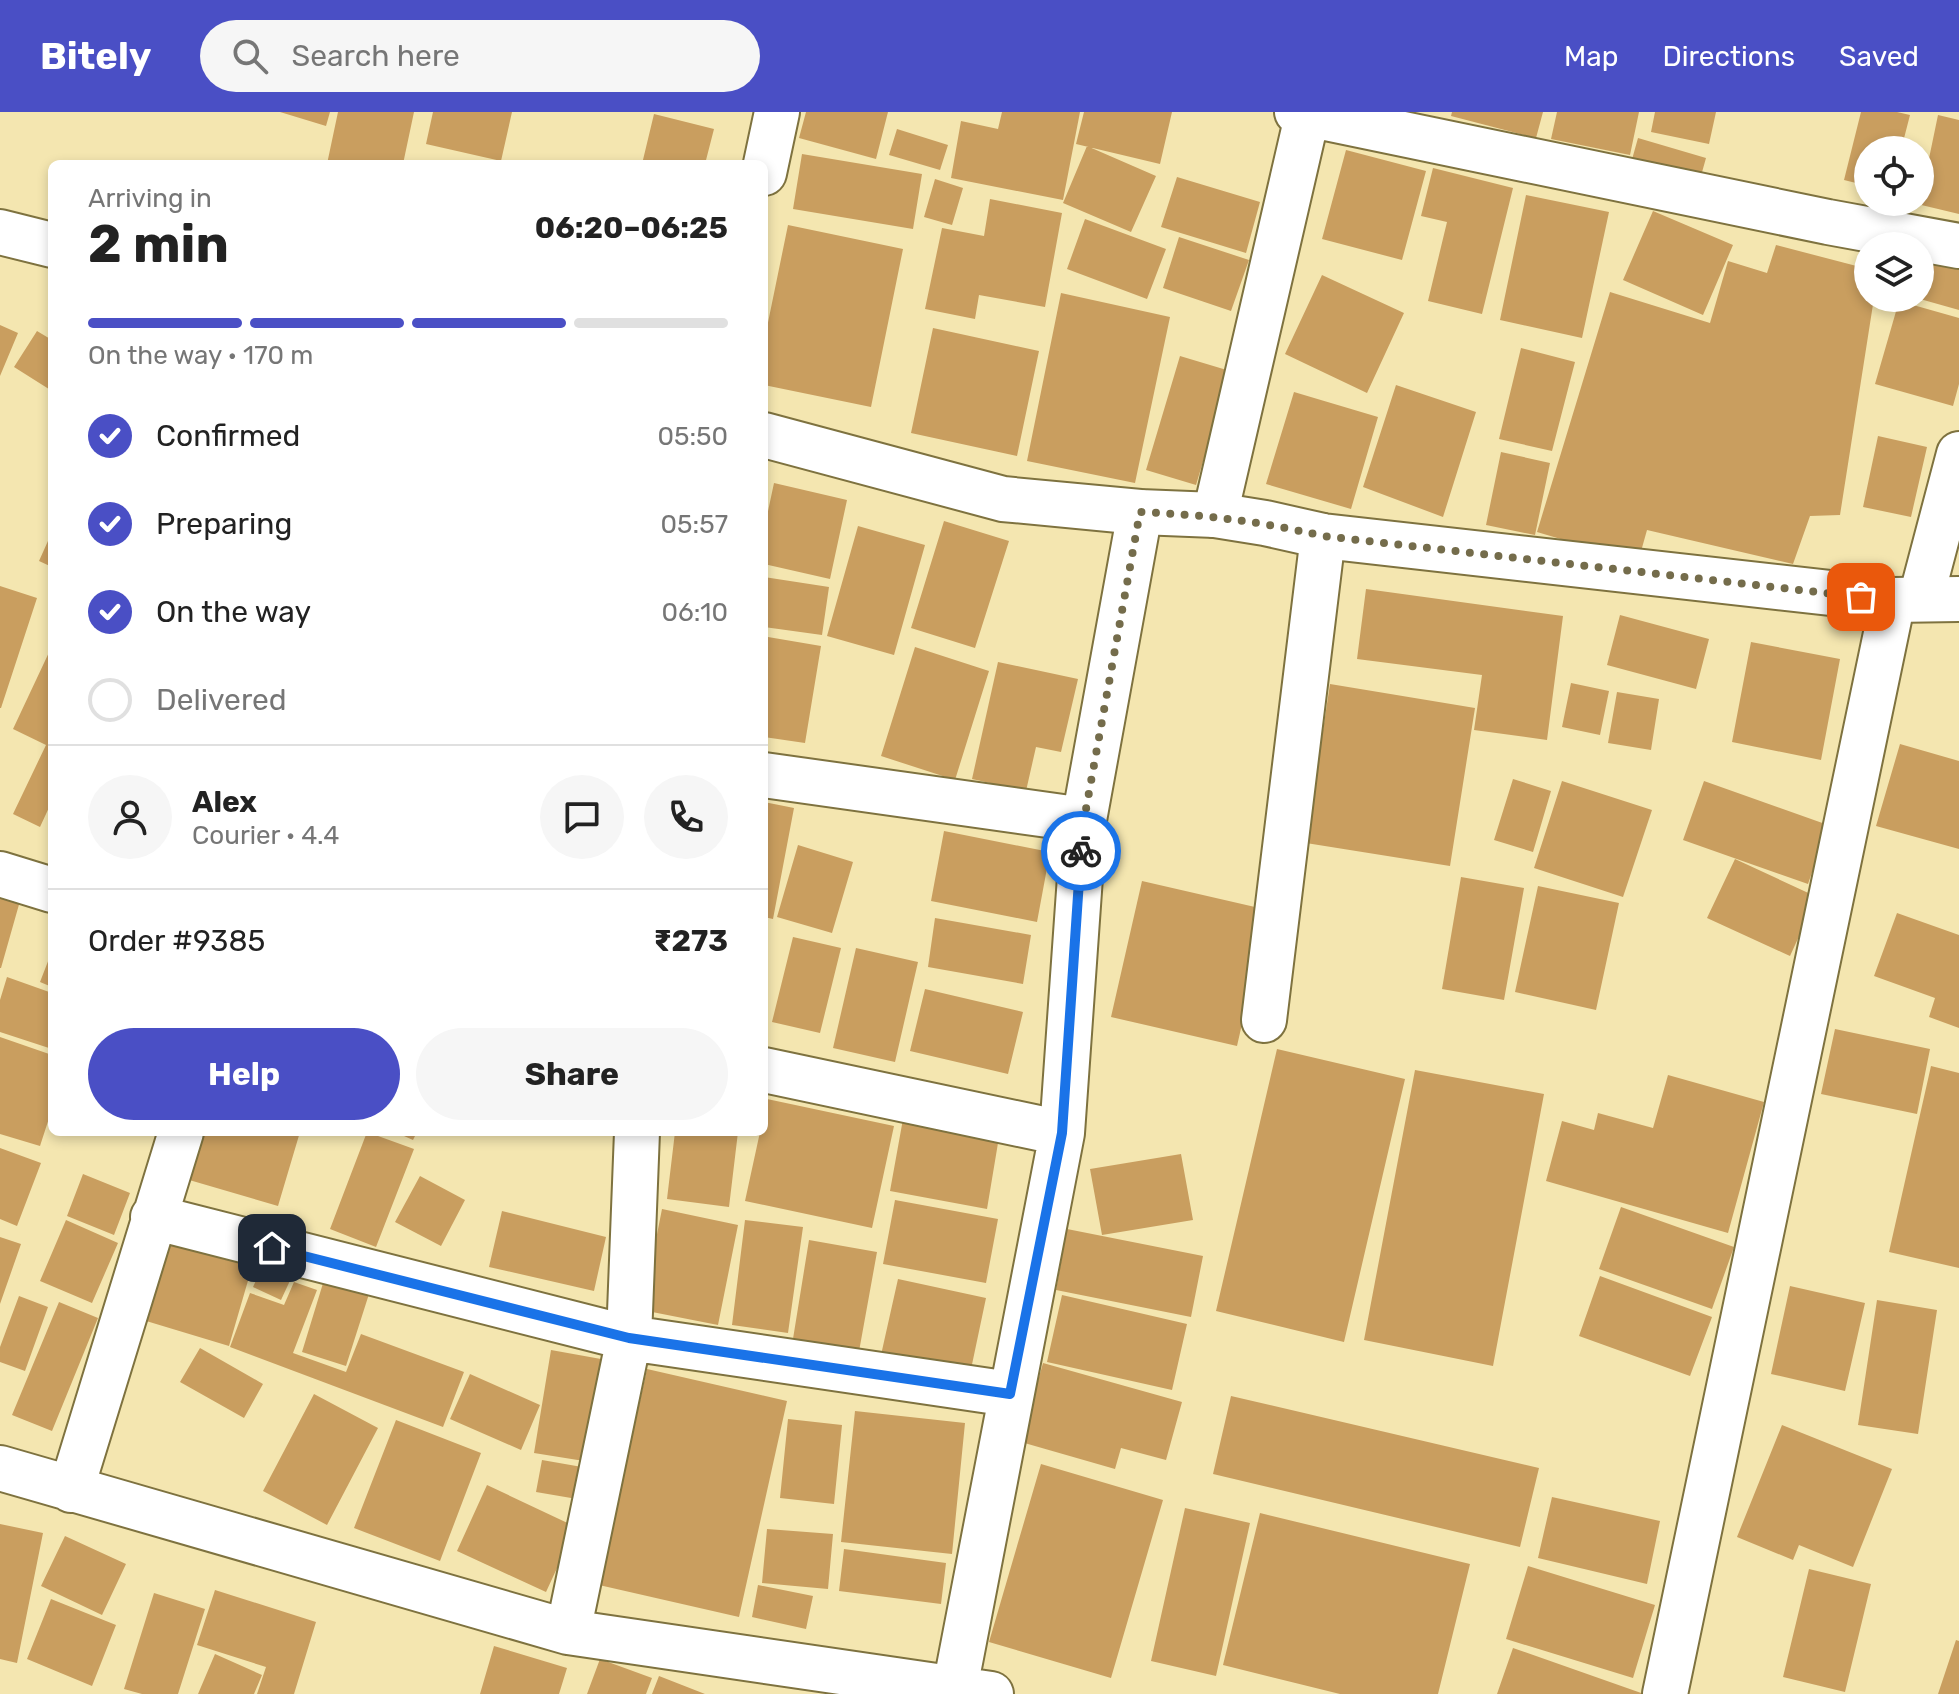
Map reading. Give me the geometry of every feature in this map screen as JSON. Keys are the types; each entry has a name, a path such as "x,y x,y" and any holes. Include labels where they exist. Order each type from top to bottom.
{"street":[{"path":"767,160 777,112"},
{"path":"1215,515 1304,113 1828,222 1959,246"},
{"path":"0,232 48,244"},
{"path":"768,437 1003,499 1140,512 1215,515 1323,536 1924,599"},
{"path":"1665,1694 1959,454"},
{"path":"0,1468 568,1632 973,1691 1010,1394 1062,1133 1084,820 1140,512"},
{"path":"1264,1020 1323,536"},
{"path":"768,776 1084,820"},
{"path":"0,874 48,889"},
{"path":"768,1071 1062,1133"},
{"path":"71,1490 180,1136"},
{"path":"568,1632 629,1338 637,1136"},
{"path":"153,1217 629,1338 1010,1394"}],"building":[{"path":"280,112 330,112 326,126"},
{"path":"338,112 414,112 404,160 328,160"},
{"path":"433,112 512,112 501,160 426,144"},
{"path":"806,112 888,112 876,159 799,138"},
{"path":"1002,112 1080,112 1063,200 951,178 961,121 998,129"},
{"path":"1084,112 1172,112 1160,164 1076,144"},
{"path":"1452,112 1543,112 1536,138 1451,116"},
{"path":"1557,112 1639,112 1630,155 1551,139"},
{"path":"1655,112 1716,112 1709,144 1651,132"},
{"path":"1861,112 1910,115 1905,136 1855,136"},
{"path":"654,114 714,129 706,160 643,160"},
{"path":"1938,115 1959,120 1959,214 1934,208 1934,136"},
{"path":"897,129 948,145 940,170 889,155"},
{"path":"1638,138 1706,158 1699,183 1631,163"},
{"path":"1854,140 1854,182 1844,180"},
{"path":"1087,146 1156,176 1131,232 1063,203"},
{"path":"1346,150 1426,171 1402,260 1322,239"},
{"path":"802,154 922,174 913,229 793,209"},
{"path":"1433,168 1513,188 1482,314 1428,301 1447,222 1421,216"},
{"path":"1177,177 1260,202 1246,253 1161,227"},
{"path":"935,179 963,188 952,225 924,217"},
{"path":"1526,195 1609,212 1582,338 1500,320"},
{"path":"990,199 1062,213 1045,307 979,295 975,319 925,309 942,228 984,236"},
{"path":"1653,211 1733,245 1703,315 1623,280"},
{"path":"1085,219 1166,249 1147,299 1067,269"},
{"path":"788,225 903,249 871,407 768,386 768,322"},
{"path":"1179,237 1249,260 1231,311 1163,288"},
{"path":"1776,245 1854,265 1854,312 1872,312 1840,515 1810,516 1793,564 1647,530 1638,562 1537,532 1610,292 1710,323 1728,261 1767,273"},
{"path":"1934,249 1959,254 1959,310 1934,303"},
{"path":"1322,275 1404,313 1367,393 1285,354"},
{"path":"1061,293 1170,317 1135,483 1027,461"},
{"path":"1934,311 1959,318 1959,384 1953,406 1875,384 1896,312"},
{"path":"0,325 18,333 0,376"},
{"path":"933,328 1039,351 1017,456 911,433"},
{"path":"37,331 48,338 48,388 14,367"},
{"path":"1521,348 1575,362 1552,451 1499,439"},
{"path":"1180,356 1230,371 1196,485 1146,470"},
{"path":"1396,385 1476,412 1443,517 1363,487"},
{"path":"1294,392 1378,417 1351,509 1266,484"},
{"path":"1878,436 1927,447 1911,517 1863,507"},
{"path":"1501,452 1550,463 1535,535 1486,525"},
{"path":"774,483 847,500 830,579 768,565 768,511"},
{"path":"944,521 1009,541 975,648 911,628"},
{"path":"858,526 925,545 894,655 827,636"},
{"path":"48,541 48,565 39,561"},
{"path":"768,578 829,587 822,635 768,628"},
{"path":"0,586 37,598 1,708 0,708"},
{"path":"1366,589 1563,616 1547,740 1474,730 1482,675 1357,659"},
{"path":"1620,615 1709,639 1696,689 1607,665"},
{"path":"768,637 821,646 805,743 768,738"},
{"path":"1751,642 1840,659 1821,760 1732,742"},
{"path":"915,647 989,671 955,780 881,756"},
{"path":"48,655 48,810 40,827 13,814 46,745 13,729"},
{"path":"998,662 1078,679 1061,752 1036,747 1026,791 972,779"},
{"path":"1571,683 1609,691 1600,735 1562,727"},
{"path":"1330,684 1475,708 1450,866 1306,843"},
{"path":"1617,692 1659,699 1651,750 1608,743"},
{"path":"1900,744 1959,761 1959,849 1876,826"},
{"path":"1513,779 1551,791 1533,852 1494,840"},
{"path":"1562,781 1652,810 1623,897 1534,868"},
{"path":"1704,781 1828,825 1808,884 1683,840"},
{"path":"768,803 794,808 773,919 768,918"},
{"path":"944,831 1050,852 1037,922 931,901"},
{"path":"798,845 853,862 832,933 777,917"},
{"path":"1735,859 1817,897 1790,956 1707,918"},
{"path":"1461,877 1524,888 1504,1000 1442,989"},
{"path":"1142,881 1268,910 1237,1046 1111,1017"},
{"path":"1538,886 1619,903 1596,1010 1515,992"},
{"path":"0,895 20,901 1,968 0,968"},
{"path":"1897,913 1959,935 1959,1028 1929,1017 1935,998 1874,976"},
{"path":"935,918 1031,935 1023,984 928,967"},
{"path":"793,937 841,948 820,1033 772,1022"},
{"path":"856,948 918,962 895,1062 833,1048"},
{"path":"48,961 48,985 40,982"},
{"path":"7,977 48,992 48,1048 0,1032 0,1000"},
{"path":"925,989 1023,1012 1008,1074 910,1051"},
{"path":"1835,1029 1930,1049 1917,1114 1821,1094"},
{"path":"0,1037 48,1054 48,1121 40,1146 0,1134"},
{"path":"1277,1049 1405,1079 1344,1342 1216,1311"},
{"path":"1931,1066 1959,1073 1959,1268 1889,1252"},
{"path":"1415,1070 1544,1094 1493,1366 1364,1340"},
{"path":"1668,1075 1764,1102 1728,1233 1546,1181 1562,1121 1594,1130 1598,1113 1653,1128"},
{"path":"768,1099 894,1126 872,1228 745,1201 759,1136 768,1136"},
{"path":"903,1119 999,1137 987,1209 890,1191"},
{"path":"192,1136 299,1136 278,1206 179,1177"},
{"path":"365,1136 378,1136 414,1149 376,1247 330,1229"},
{"path":"675,1136 738,1136 729,1207 667,1199"},
{"path":"0,1148 41,1163 17,1226 0,1219"},
{"path":"1181,1154 1193,1220 1102,1235 1090,1169"},
{"path":"83,1174 130,1193 114,1235 67,1216"},
{"path":"420,1176 465,1200 441,1246 395,1222"},
{"path":"895,1200 998,1219 986,1283 883,1264"},
{"path":"1621,1207 1734,1247 1712,1309 1599,1269"},
{"path":"662,1209 738,1225 718,1325 642,1310"},
{"path":"502,1211 606,1237 594,1291 489,1267"},
{"path":"66,1220 118,1243 92,1303 40,1281"},
{"path":"745,1220 803,1227 788,1333 732,1325"},
{"path":"1067,1229 1203,1256 1191,1317 1056,1290"},
{"path":"158,1232 254,1260 229,1346 133,1317"},
{"path":"0,1237 21,1244 0,1304"},
{"path":"809,1240 877,1252 858,1357 792,1345"},
{"path":"266,1259 294,1272 281,1300 253,1287"},
{"path":"1600,1276 1712,1317 1690,1376 1579,1336"},
{"path":"898,1279 986,1298 970,1374 881,1355"},
{"path":"324,1280 369,1294 346,1366 302,1352"},
{"path":"294,1282 317,1290 293,1353 346,1372 361,1334 464,1372 443,1427 230,1347 250,1293 284,1305"},
{"path":"1790,1286 1865,1303 1845,1391 1771,1374"},
{"path":"1062,1295 1187,1324 1172,1390 1047,1362"},
{"path":"19,1296 48,1307 25,1371 0,1362 0,1347"},
{"path":"1877,1300 1937,1310 1918,1434 1858,1425"},
{"path":"59,1302 98,1318 52,1431 12,1415"},
{"path":"200,1348 263,1384 244,1418 180,1382"},
{"path":"551,1350 601,1359 584,1461 534,1453"},
{"path":"1043,1363 1182,1402 1166,1460 1121,1448 1115,1469 1021,1442"},
{"path":"647,1369 787,1401 739,1617 599,1585"},
{"path":"470,1374 540,1405 521,1450 450,1419"},
{"path":"314,1394 378,1428 327,1525 263,1491"},
{"path":"1231,1396 1539,1468 1520,1547 1213,1474"},
{"path":"855,1411 965,1423 952,1554 841,1542"},
{"path":"788,1419 842,1425 834,1504 780,1498"},
{"path":"396,1420 481,1453 440,1561 354,1528"},
{"path":"1782,1425 1892,1469 1853,1567 1799,1545 1793,1560 1737,1537"},
{"path":"542,1460 582,1467 577,1499 536,1492"},
{"path":"1041,1464 1163,1500 1111,1678 989,1642"},
{"path":"487,1485 576,1527 546,1592 457,1551"},
{"path":"1552,1497 1660,1521 1647,1584 1538,1558"},
{"path":"1185,1508 1250,1523 1216,1676 1151,1661"},
{"path":"1260,1513 1470,1564 1438,1694 1340,1694 1223,1665"},
{"path":"0,1524 43,1533 17,1663 0,1659"},
{"path":"767,1529 833,1534 828,1589 762,1583"},
{"path":"65,1536 126,1564 102,1615 41,1586"},
{"path":"844,1549 946,1563 941,1604 839,1591"},
{"path":"1528,1566 1655,1605 1633,1678 1506,1639"},
{"path":"1809,1569 1871,1584 1845,1692 1783,1677"},
{"path":"758,1585 813,1596 806,1629 752,1617"},
{"path":"215,1590 316,1622 294,1694 257,1694 266,1667 197,1645"},
{"path":"154,1593 205,1609 178,1694 142,1694 124,1689"},
{"path":"51,1599 116,1625 92,1686 27,1659"},
{"path":"1956,1640 1959,1641 1959,1694 1938,1694"},
{"path":"494,1646 567,1668 559,1694 480,1694"},
{"path":"1513,1648 1644,1694 1497,1694"},
{"path":"215,1654 262,1675 254,1694 198,1694"},
{"path":"600,1659 652,1678 646,1694 587,1694"},
{"path":"659,1676 705,1694 652,1694"}],"way so far":[{"path":"1081,851 1140,512 1215,515 1323,536 1861,597"}],"route":[{"path":"272,1248 629,1338 1010,1394 1062,1133 1081,851"}]}
